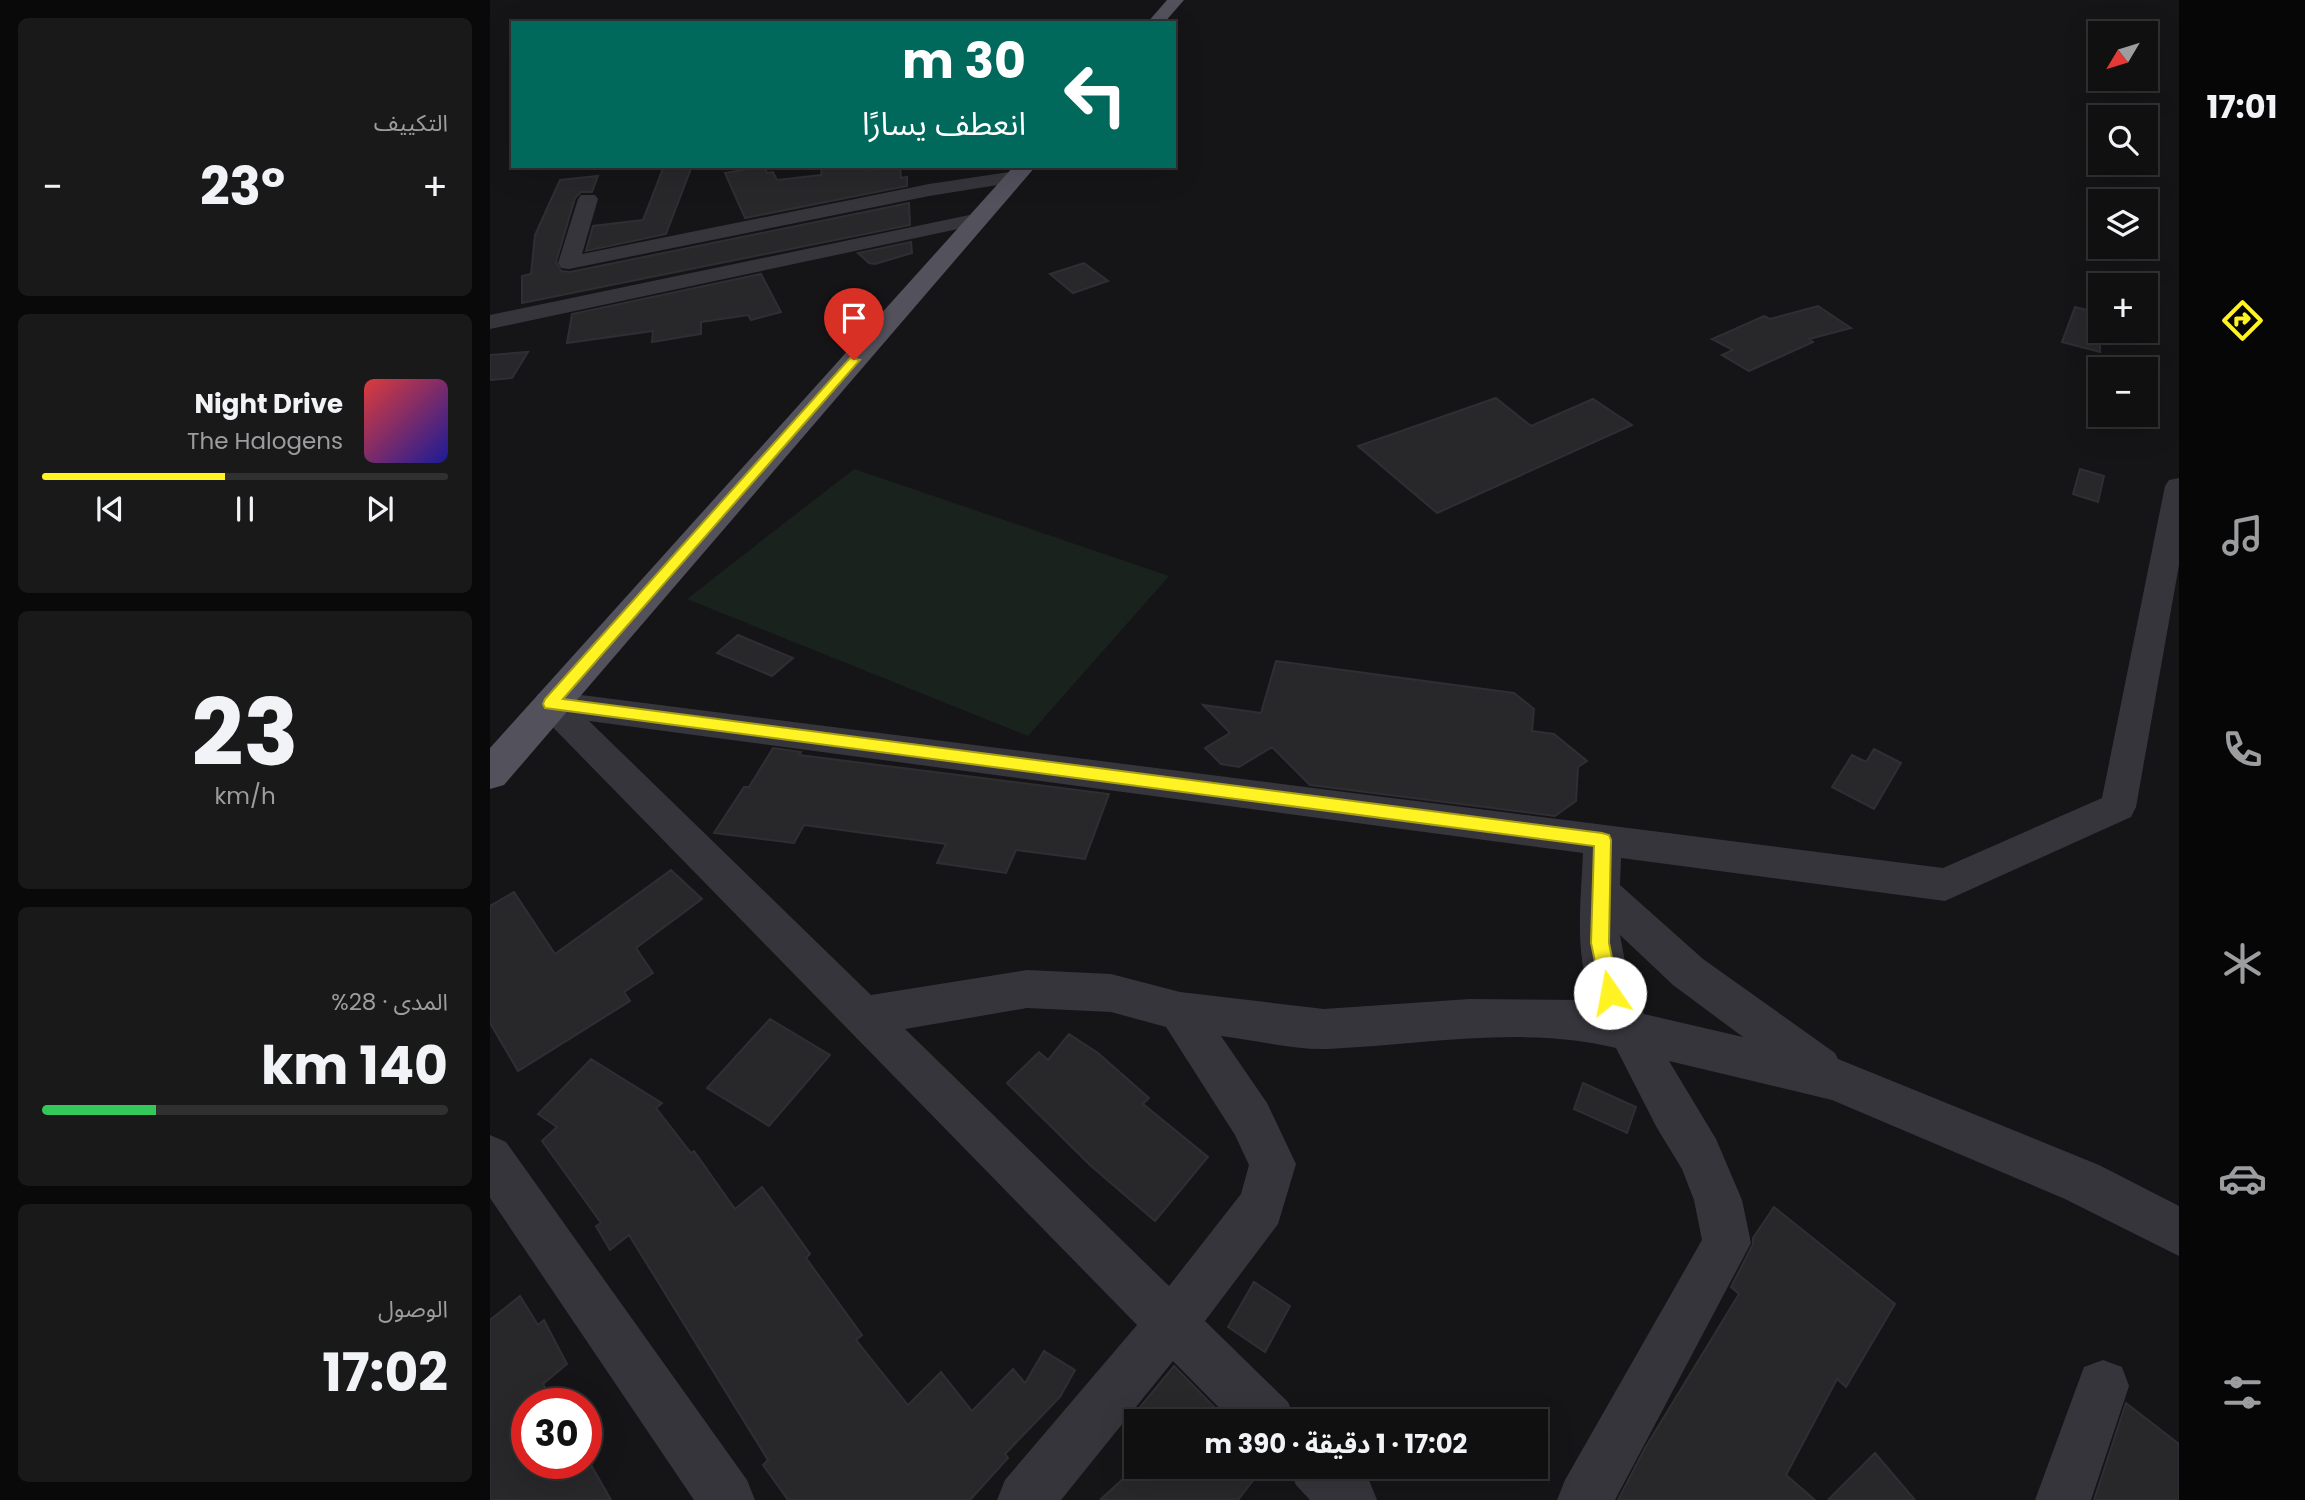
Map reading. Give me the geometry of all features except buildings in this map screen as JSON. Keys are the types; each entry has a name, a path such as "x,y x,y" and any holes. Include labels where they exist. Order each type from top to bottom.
{"main road":[{"path":"1158,21 1176,0"},
{"path":"490,774 1021,172"}],"street":[{"path":"588,198 569,263 1021,172"},
{"path":"490,322 979,219"},
{"path":"550,704 1945,885 2118,807 2166,621 2179,486"},
{"path":"550,704 1257,1409"},
{"path":"1585,1500 1727,1243 1718,1200 1700,1155 1628,1031 1610,993 1600,943 1602,840"},
{"path":"1601,892 1688,972 1834,1079"},
{"path":"864,1016 1027,989 1111,993 1180,1011 1324,1029 1470,1019 1582,1020 1834,1079 2082,1182 2179,1232"},
{"path":"1025,1500 1171,1323 1261,1207 1273,1164 1251,1119 1180,1011"},
{"path":"490,1158 727,1500"},
{"path":"2063,1500 2103,1386"},
{"path":"1328,1479 1349,1500"}],"shaded area":[{"path":"854,469 1169,576 1028,736 687,599"}],"route":[{"path":"854,360 550,704 1602,840 1600,943 1610,993"}]}
